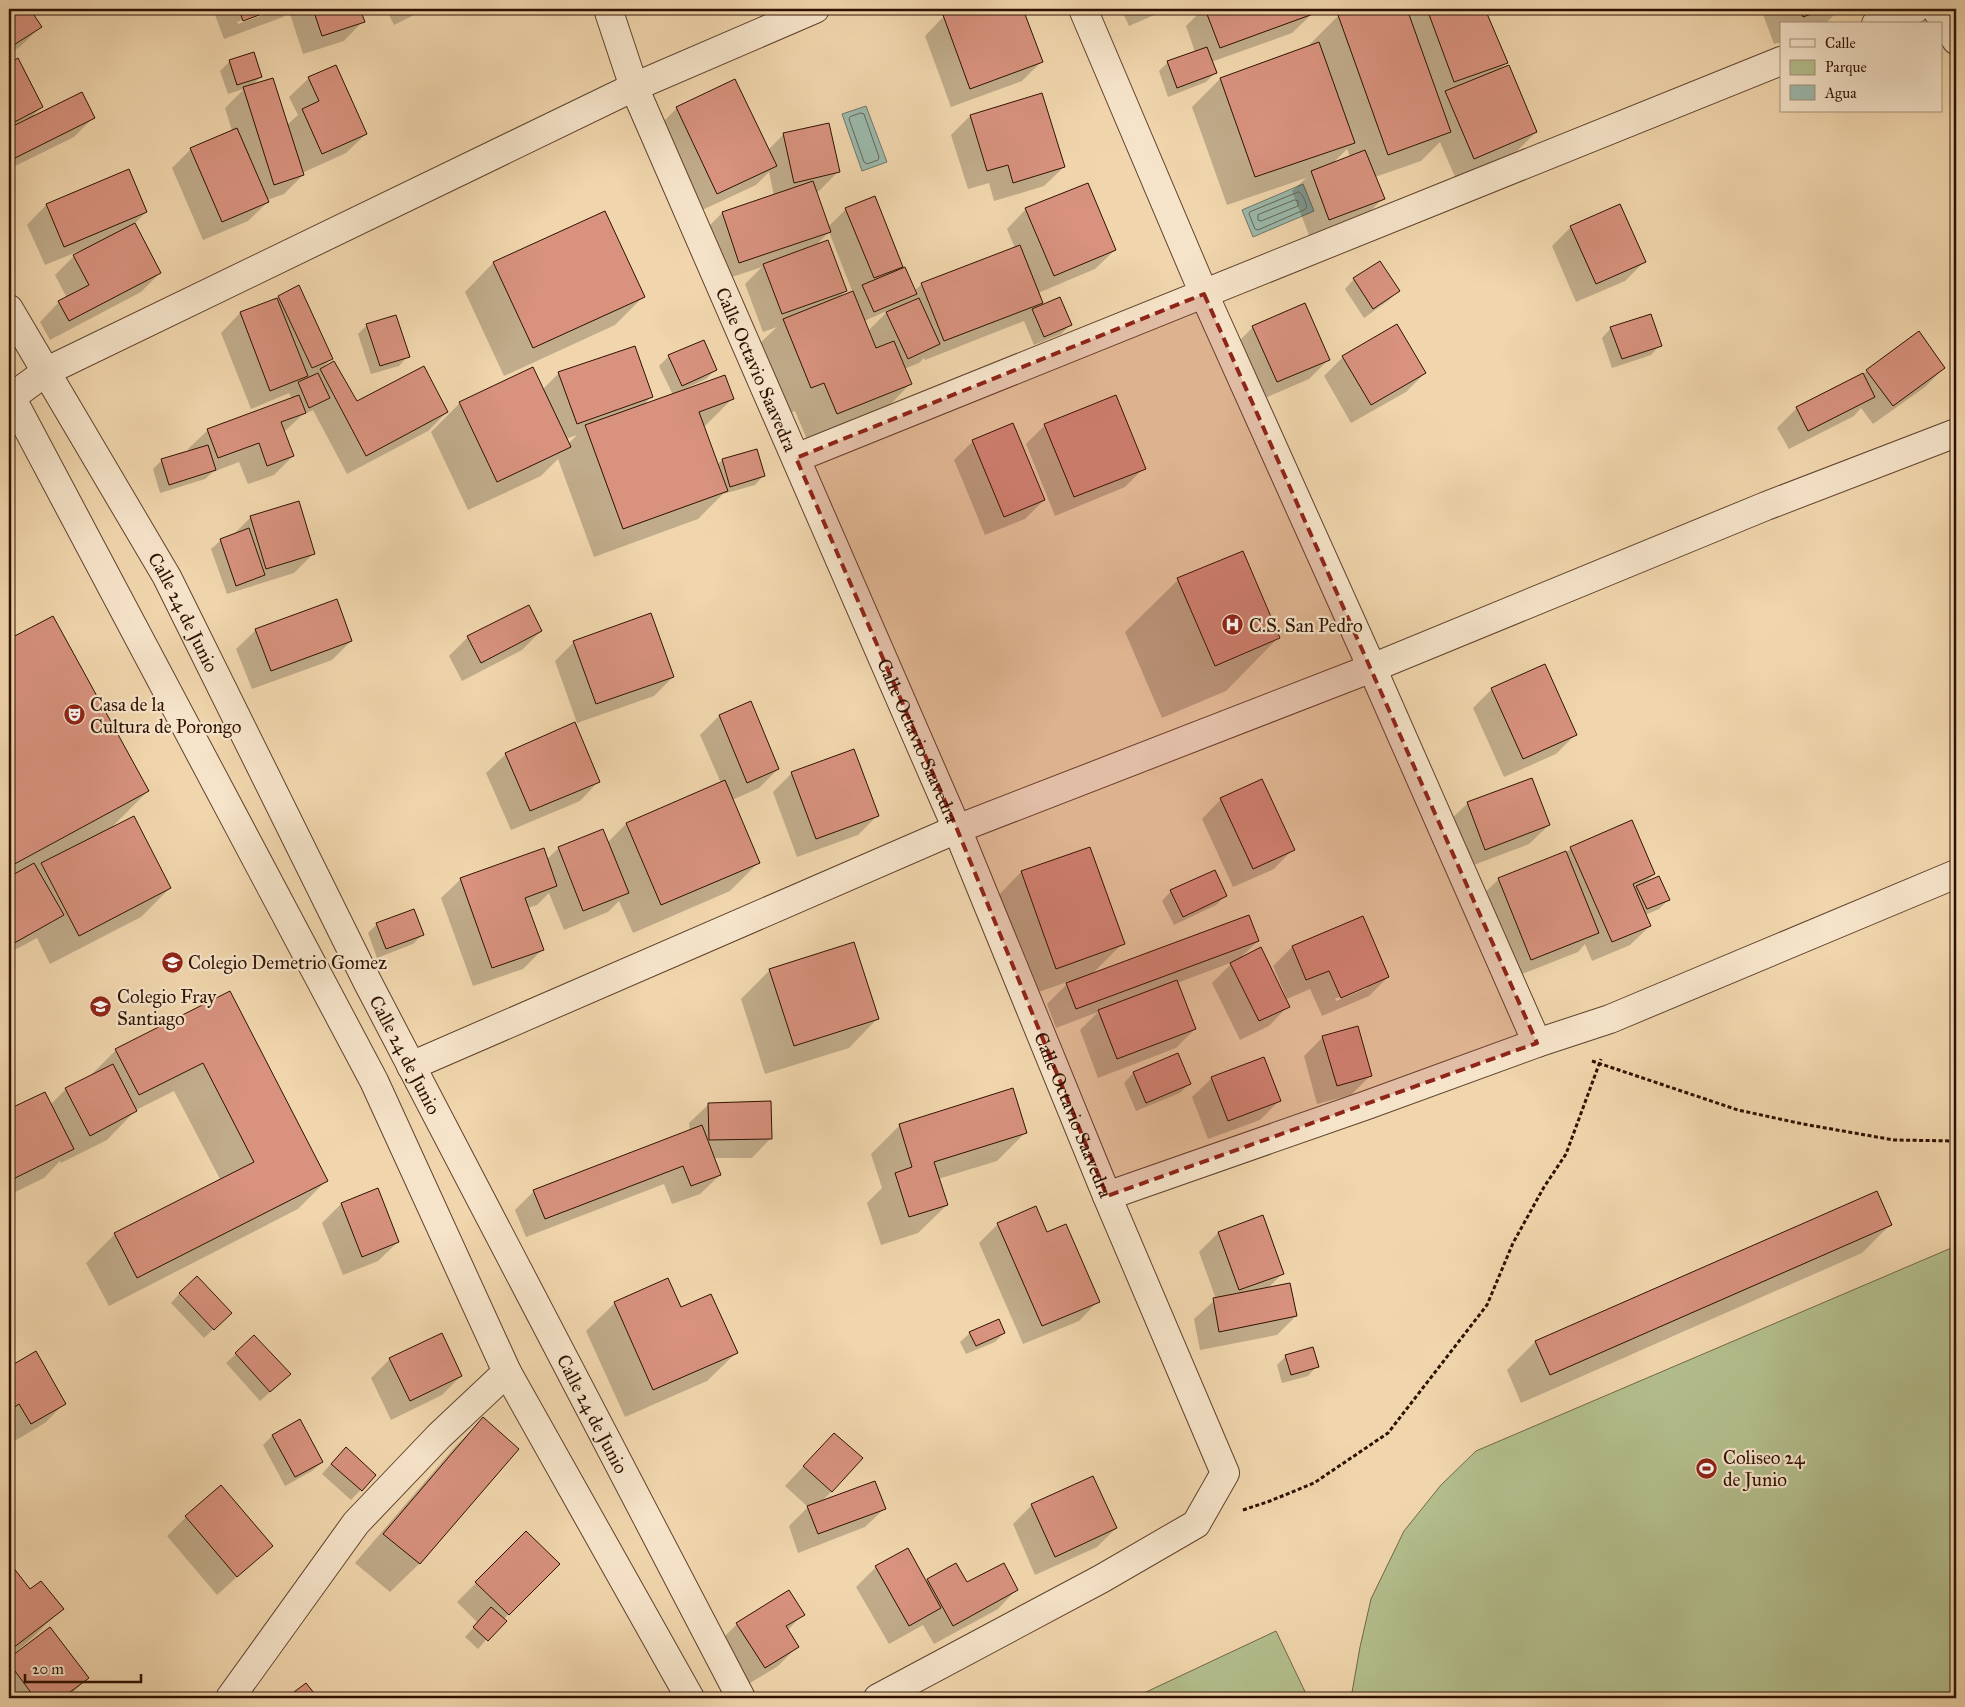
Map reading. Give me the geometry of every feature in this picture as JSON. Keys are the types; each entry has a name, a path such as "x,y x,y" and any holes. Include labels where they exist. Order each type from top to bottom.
{"street":[{"name":"Calle Octavio Saavedra","path":"608,9 634,87 957,829 1107,1196 1225,1473 1196,1524"},
{"path":"690,1698 507,1372 374,1081 10,396 47,371 634,87 815,9"},
{"path":"1083,9 1204,294 1537,1042"},
{"path":"1881,22 1915,9"},
{"path":"1936,9 1956,40"},
{"path":"796,458 1780,61"},
{"name":"Calle 24 de Junio","path":"9,309 167,576 367,981 741,1698"},
{"path":"411,1066 957,829 1372,668 1766,506 1956,433"},
{"path":"1107,1196 1367,1105 1537,1042 1610,1019 1956,874"},
{"path":"230,1698 356,1523 439,1436 507,1372"},
{"path":"878,1698 1101,1579 1196,1524"}],"path":[{"path":"1196,1524 1270,1502 1314,1483 1388,1433 1487,1305 1513,1243 1544,1187 1566,1154 1600,1064 1610,1019"},
{"path":"1591,1061 1738,1110 1756,1114 1894,1140 1956,1141"}],"highlighted area":[{"path":"1204,294 1537,1043 1107,1196 957,829 796,458"}],"green space":[{"name":"Coliseo 24 de Junio","path":"1956,1246 1956,1698 1351,1698 1371,1599 1404,1531 1441,1485 1476,1451"},
{"path":"1276,1631 1308,1698 1146,1698 1144,1693"}],"water":[{"path":"866,106 887,162 862,171 842,114"},
{"path":"1303,184 1314,211 1253,237 1242,210"}],"building":[{"path":"9,9 30,9 42,27 9,48"},
{"path":"239,9 275,9 243,21"},
{"path":"313,9 360,9 365,22 322,36"},
{"path":"961,9 1023,9 1043,62 970,89 943,15"},
{"path":"1205,9 1311,9 1313,14 1220,48"},
{"path":"1355,9 1407,9 1451,132 1388,155 1338,15"},
{"path":"1427,9 1485,9 1508,63 1454,82"},
{"path":"1800,9 1825,9 1803,17"},
{"path":"1319,42 1355,143 1255,177 1220,78"},
{"path":"1207,47 1217,73 1177,88 1167,61"},
{"path":"254,52 262,77 237,85 229,60"},
{"path":"18,58 43,107 9,125 9,63"},
{"path":"336,65 367,134 322,154 302,109 319,101 308,77"},
{"path":"1509,65 1537,132 1474,159 1445,91"},
{"path":"273,78 304,175 274,185 243,87"},
{"path":"735,79 777,166 717,194 676,107"},
{"path":"82,92 95,118 9,161 9,128"},
{"path":"1042,93 1065,167 1013,183 1008,165 987,171 970,115"},
{"path":"829,123 840,172 794,183 783,133"},
{"path":"237,128 269,202 222,222 190,148"},
{"path":"1365,150 1385,199 1329,220 1311,171"},
{"path":"129,169 147,212 64,247 46,204"},
{"path":"813,181 831,232 739,263 722,212"},
{"path":"1088,183 1116,250 1054,276 1025,208"},
{"path":"875,196 903,267 874,278 845,208"},
{"path":"1620,204 1646,262 1596,284 1570,226"},
{"path":"605,211 645,297 533,348 493,262"},
{"path":"135,223 161,273 69,321 58,301 89,285 73,255"},
{"path":"828,240 847,291 782,314 763,264"},
{"path":"1020,245 1043,303 944,341 921,283"},
{"path":"1380,261 1400,291 1373,309 1353,278"},
{"path":"905,267 917,294 874,312 862,285"},
{"path":"299,285 333,359 312,368 278,296"},
{"path":"853,291 876,348 894,341 912,384 837,414 824,383 811,388 783,319"},
{"path":"1060,297 1072,325 1044,337 1032,309"},
{"path":"277,298 308,376 270,391 240,312"},
{"path":"919,298 940,344 908,359 886,312"},
{"path":"1305,303 1330,360 1277,382 1252,326"},
{"path":"1651,314 1662,346 1622,359 1610,327"},
{"path":"396,315 410,357 380,366 366,324"},
{"path":"1397,324 1426,373 1371,405 1342,356"},
{"path":"1919,331 1945,368 1893,406 1866,370"},
{"path":"704,340 717,370 682,386 668,355"},
{"path":"635,346 653,397 577,424 558,372"},
{"path":"334,361 357,401 424,366 448,412 366,456 320,369"},
{"path":"533,367 571,447 497,482 459,402"},
{"path":"318,373 330,398 309,408 298,382"},
{"path":"1863,373 1875,397 1808,431 1796,407"},
{"path":"725,375 734,399 699,412 728,491 623,529 585,425"},
{"path":"299,395 306,413 281,422 294,456 267,466 259,443 218,458 207,429"},
{"path":"1116,395 1146,469 1074,497 1044,424"},
{"path":"1013,423 1045,500 1004,517 972,440"},
{"path":"208,445 216,470 169,485 161,459"},
{"path":"757,449 765,476 730,487 722,459"},
{"path":"299,501 315,554 266,569 250,516"},
{"path":"249,528 265,575 236,586 220,539"},
{"path":"1243,551 1280,638 1215,666 1177,578"},
{"path":"337,599 352,641 271,671 255,629"},
{"path":"529,605 542,631 481,663 467,636"},
{"path":"651,613 674,677 596,704 573,641"},
{"path":"53,616 149,791 9,867 9,639"},
{"path":"1545,664 1577,735 1523,759 1491,688"},
{"path":"751,701 779,769 747,783 719,715"},
{"path":"575,722 600,782 530,811 505,753"},
{"path":"854,749 879,816 816,839 791,772"},
{"path":"1532,778 1550,825 1485,850 1467,802"},
{"path":"1262,779 1295,850 1253,869 1220,798"},
{"path":"725,780 760,863 661,905 626,823"},
{"path":"134,816 171,888 79,936 41,863"},
{"path":"1632,820 1655,874 1633,884 1651,926 1612,942 1570,847"},
{"path":"603,829 629,893 583,911 558,847"},
{"path":"1090,847 1125,944 1056,969 1021,871"},
{"path":"544,848 557,886 525,898 544,950 492,968 460,878"},
{"path":"1566,851 1599,933 1531,960 1498,878"},
{"path":"34,863 64,915 9,946 9,877"},
{"path":"1215,870 1227,896 1183,917 1170,890"},
{"path":"1659,876 1670,900 1647,909 1636,886"},
{"path":"414,909 424,935 386,949 376,923"},
{"path":"1249,915 1259,941 1076,1009 1066,983"},
{"path":"1363,916 1389,977 1341,998 1329,971 1306,980 1292,946"},
{"path":"854,942 879,1019 794,1046 769,969"},
{"path":"1261,947 1290,1007 1259,1021 1230,963"},
{"path":"1177,980 1196,1029 1117,1059 1098,1010"},
{"path":"230,991 328,1181 137,1278 114,1233 254,1162 203,1063 139,1095 115,1049"},
{"path":"1358,1026 1372,1076 1337,1086 1322,1036"},
{"path":"1178,1053 1191,1084 1146,1103 1133,1072"},
{"path":"1264,1057 1281,1101 1228,1121 1211,1077"},
{"path":"113,1064 137,1111 90,1136 65,1088"},
{"path":"1013,1088 1027,1133 934,1162 948,1205 909,1217 895,1173 912,1167 899,1124"},
{"path":"45,1092 74,1149 9,1181 9,1109"},
{"path":"771,1101 772,1139 709,1140 708,1103"},
{"path":"702,1125 721,1175 691,1186 683,1166 545,1219 533,1190"},
{"path":"378,1188 399,1242 362,1257 341,1203"},
{"path":"1877,1191 1892,1225 1550,1375 1535,1341"},
{"path":"1036,1206 1047,1232 1066,1224 1100,1302 1042,1326 997,1223"},
{"path":"1263,1215 1284,1274 1239,1290 1218,1232"},
{"path":"197,1276 232,1313 214,1330 179,1293"},
{"path":"668,1278 681,1307 711,1294 738,1353 653,1390 614,1302"},
{"path":"1290,1283 1297,1316 1219,1332 1213,1298"},
{"path":"999,1319 1005,1333 976,1346 969,1332"},
{"path":"442,1333 462,1376 410,1401 389,1358"},
{"path":"254,1335 291,1374 270,1392 235,1353"},
{"path":"1313,1347 1319,1367 1291,1375 1285,1355"},
{"path":"36,1351 66,1404 31,1424 19,1404 9,1411 9,1367"},
{"path":"483,1417 519,1449 420,1564 383,1534"},
{"path":"300,1419 323,1462 295,1477 272,1435"},
{"path":"834,1433 863,1458 832,1492 803,1466"},
{"path":"346,1447 376,1475 362,1491 331,1464"},
{"path":"1093,1476 1117,1528 1055,1557 1031,1504"},
{"path":"875,1481 886,1509 818,1534 807,1506"},
{"path":"221,1485 273,1546 237,1577 185,1516"},
{"path":"526,1531 560,1564 509,1615 475,1582"},
{"path":"908,1548 941,1608 909,1626 875,1566"},
{"path":"9,1562 30,1589 41,1581 64,1609 9,1651"},
{"path":"956,1563 967,1582 1004,1563 1018,1590 953,1626 927,1579"},
{"path":"789,1590 805,1615 786,1626 799,1647 765,1668 736,1623"},
{"path":"491,1607 507,1621 488,1641 473,1627"},
{"path":"50,1627 89,1678 62,1698 35,1698 9,1663 9,1658"},
{"path":"306,1683 318,1698 286,1698"}],"place":[{"name":"C.S. San Pedro","path":"1233,625"},
{"name":"Casa de la Cultura de Porongo","path":"74,715"},
{"name":"Colegio Demetrio Gomez","path":"172,962"},
{"name":"Colegio Fray Santiago","path":"101,1007"},
{"name":"Coliseo 24 de Junio","path":"1707,1468"}]}
